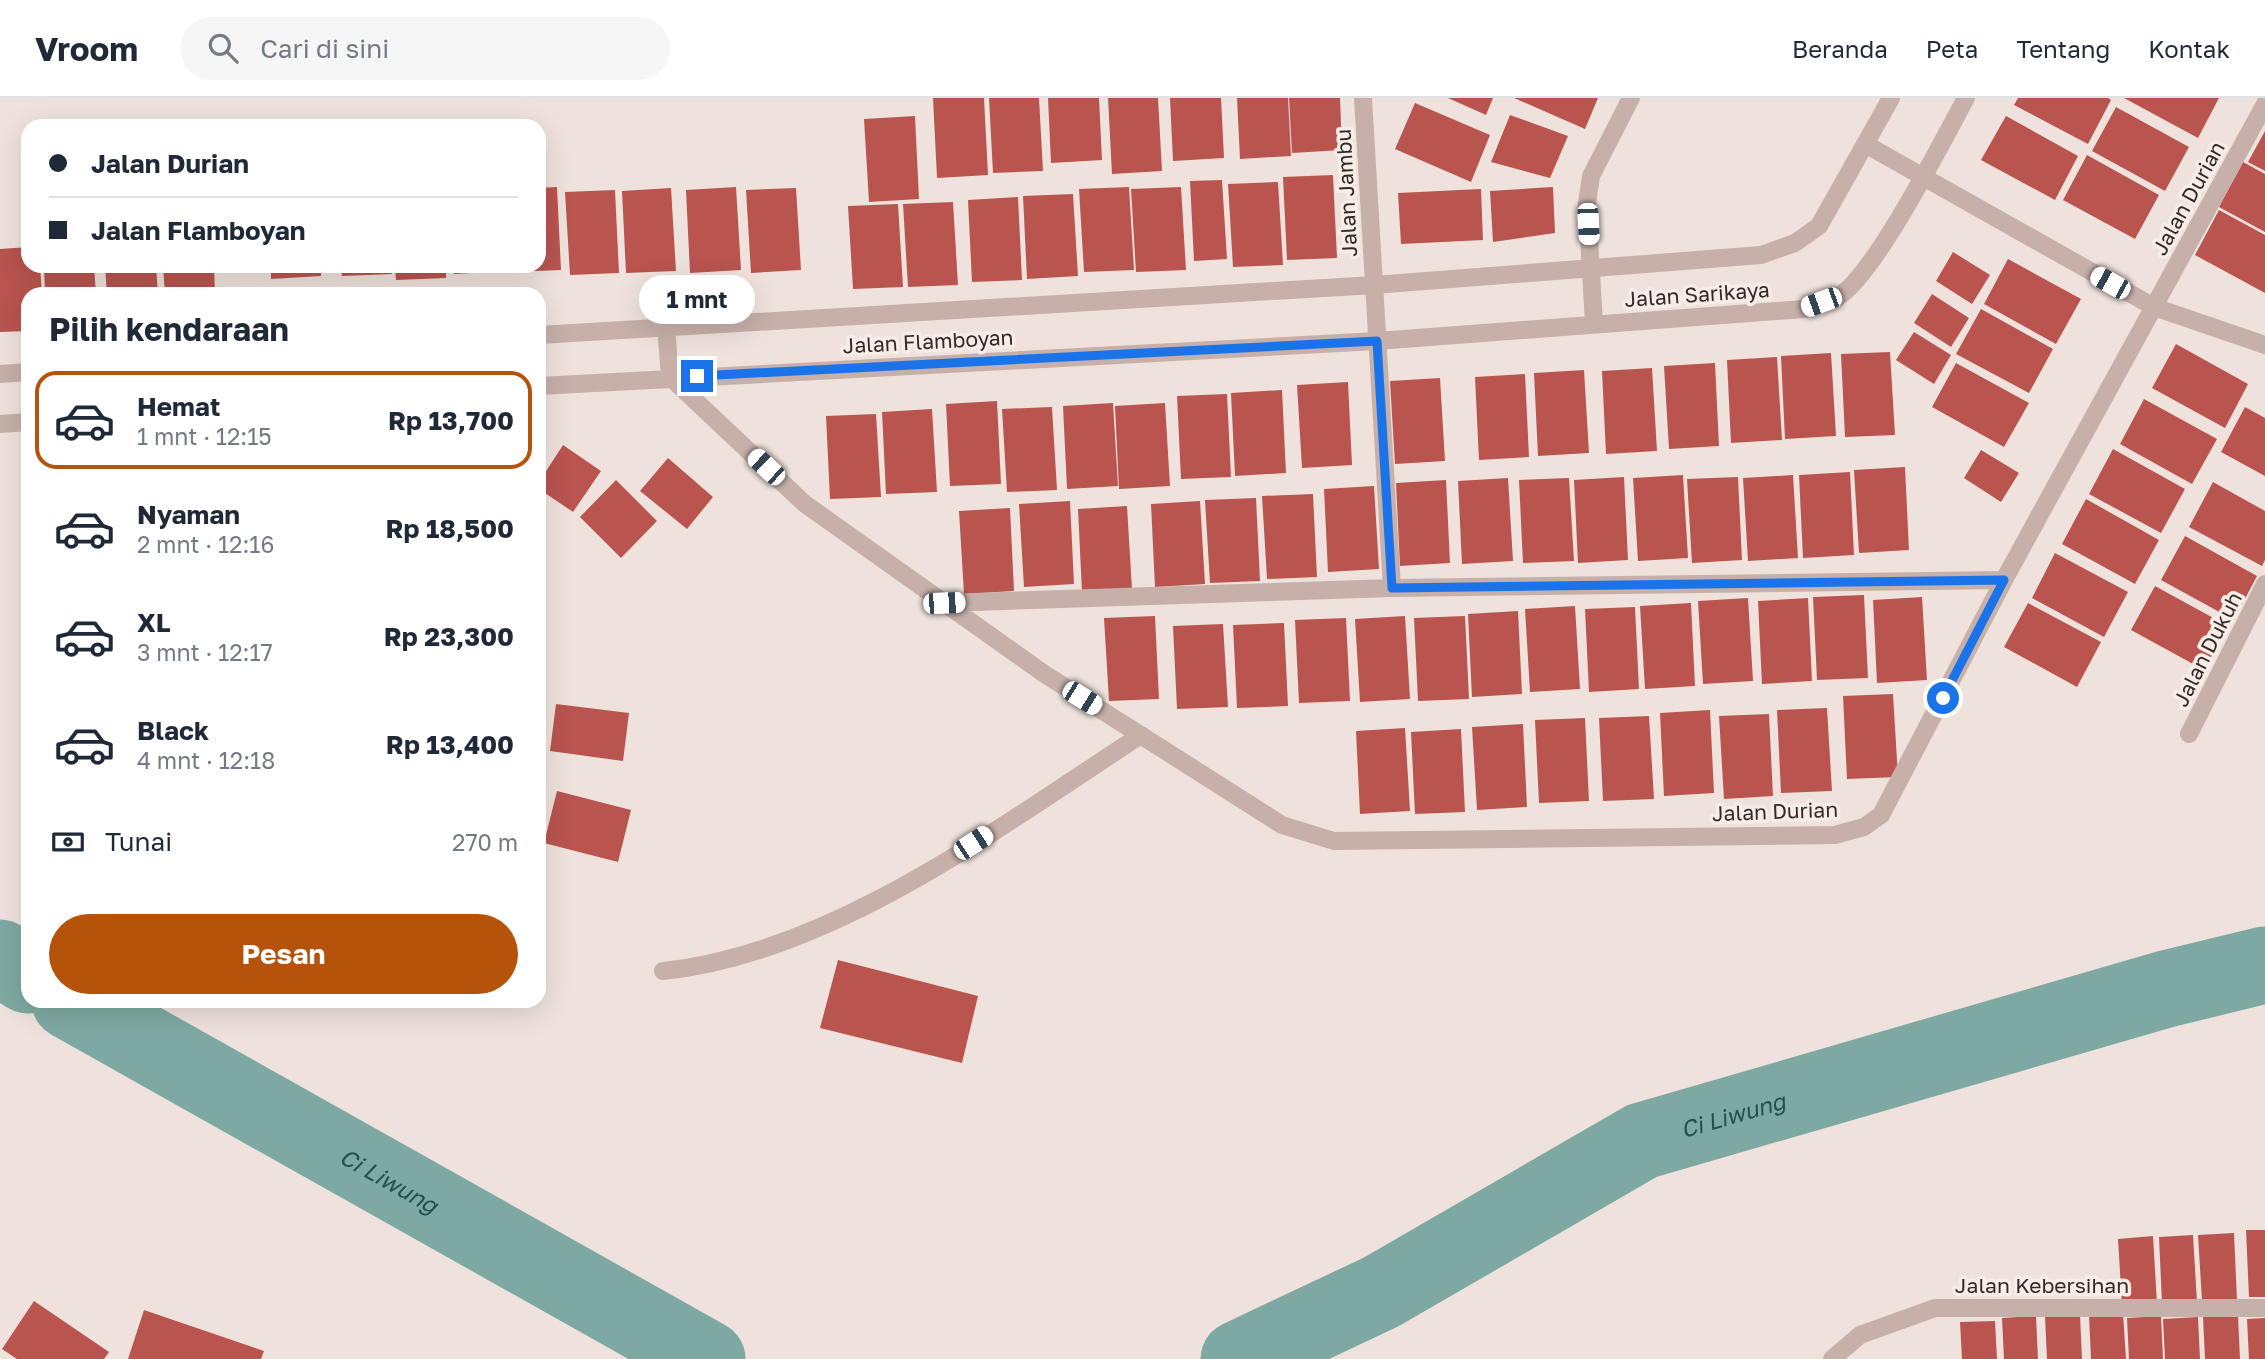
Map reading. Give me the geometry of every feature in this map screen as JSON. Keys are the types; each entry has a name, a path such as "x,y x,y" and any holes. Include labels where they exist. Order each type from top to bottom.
{"street":[{"name":"Jalan Jambu","path":"1363,98 1392,588"},
{"path":"1594,324 1587,203 1591,176 1631,98"},
{"name":"Jalan Sarikaya","path":"546,335 1318,286 1374,285 1761,255 1795,243 1819,226 1891,98"},
{"name":"Jalan Sarikaya","path":"1319,344 1804,309 1839,296 1861,275 1922,179 1966,98"},
{"name":"Jalan Durian","path":"670,377 805,504 1043,673 1282,825 1334,841 1835,835 1864,827 1881,815 2004,580 2265,104"},
{"path":"1865,144 1922,179 2154,307 2265,345"},
{"path":"666,326 670,377"},
{"name":"Jalan Flamboyan","path":"546,386 1319,344"},
{"path":"0,374 21,372"},
{"path":"0,424 21,422"},
{"path":"944,603 1392,588 2004,580"},
{"name":"Jalan Dukuh","path":"2189,734 2265,584"},
{"path":"663,971 742,955 803,934 863,907 973,843 1141,735"},
{"name":"Jalan Kebersihan","path":"1832,1359 1860,1335 1936,1308 2265,1308"}],"building":[{"path":"933,98 984,98 988,175 937,178"},
{"path":"989,98 1039,98 1043,171 993,173"},
{"path":"1048,98 1099,98 1102,160 1051,163"},
{"path":"1108,98 1158,98 1162,171 1112,174"},
{"path":"1170,98 1221,98 1224,158 1173,161"},
{"path":"1237,98 1288,98 1291,156 1240,159"},
{"path":"1289,98 1340,98 1342,150 1292,153"},
{"path":"1448,98 1493,98 1486,115"},
{"path":"1514,98 1598,98 1585,129"},
{"path":"2018,98 2111,100 2088,144 2014,105"},
{"path":"2124,98 2219,98 2198,138"},
{"path":"1415,103 1490,135 1471,182 1395,149"},
{"path":"2116,107 2189,147 2165,191 2092,151"},
{"path":"1510,115 1568,136 1550,178 1491,162"},
{"path":"915,116 919,199 869,202 864,119"},
{"path":"2006,116 2078,156 2055,200 1981,160"},
{"path":"2265,131 2265,171 2248,162"},
{"path":"2087,155 2159,195 2135,239 2063,200"},
{"path":"2243,162 2265,174 2265,232 2219,207"},
{"path":"1333,175 1337,258 1287,260 1283,177"},
{"path":"1222,180 1227,259 1194,261 1190,181"},
{"path":"1278,182 1283,265 1233,267 1228,184"},
{"path":"557,187 561,270 546,271 546,188"},
{"path":"736,187 741,270 690,273 686,190"},
{"path":"1129,187 1134,270 1084,272 1079,189"},
{"path":"1181,187 1186,270 1136,272 1131,189"},
{"path":"1553,187 1555,233 1493,242 1490,191"},
{"path":"671,188 676,271 626,273 622,191"},
{"path":"796,188 801,270 751,273 746,190"},
{"path":"1481,189 1483,240 1401,244 1398,193"},
{"path":"615,190 619,273 570,275 565,192"},
{"path":"1073,194 1078,276 1027,279 1023,196"},
{"path":"1018,197 1022,280 972,282 968,200"},
{"path":"953,202 958,285 908,287 903,204"},
{"path":"898,204 903,287 853,289 848,206"},
{"path":"2219,210 2265,235 2265,293 2195,255"},
{"path":"21,248 21,273 40,273 42,287 21,287 21,331 0,332 0,249"},
{"path":"1953,252 1990,275 1972,304 1936,281"},
{"path":"2008,259 2081,299 2056,344 1984,304"},
{"path":"44,273 94,273 96,287 45,287"},
{"path":"106,273 156,273 158,287 106,287"},
{"path":"164,273 214,273 215,287 164,287"},
{"path":"271,273 321,273 321,276 271,279"},
{"path":"342,273 392,274 342,276"},
{"path":"396,273 446,273 446,278 396,280"},
{"path":"1932,294 1969,318 1951,347 1914,323"},
{"path":"1981,309 2053,349 2029,393 1956,354"},
{"path":"1914,332 1951,355 1934,384 1896,360"},
{"path":"2176,344 2248,384 2225,428 2152,388"},
{"path":"1890,352 1895,435 1845,437 1841,354"},
{"path":"1831,353 1836,436 1785,439 1781,356"},
{"path":"1777,357 1782,440 1731,443 1727,360"},
{"path":"1715,363 1719,446 1669,449 1664,366"},
{"path":"1956,363 2029,403 2004,447 1932,407"},
{"path":"1652,368 1657,451 1606,454 1602,371"},
{"path":"1584,370 1589,453 1538,456 1534,373"},
{"path":"1525,374 1529,457 1479,460 1475,377"},
{"path":"1440,378 1445,461 1395,464 1390,381"},
{"path":"1348,382 1352,465 1302,468 1297,385"},
{"path":"1282,390 1286,473 1235,476 1231,393"},
{"path":"1227,394 1231,477 1181,479 1177,396"},
{"path":"2144,399 2217,439 2192,484 2120,444"},
{"path":"997,401 1001,484 950,486 946,404"},
{"path":"1113,403 1118,486 1067,489 1063,406"},
{"path":"1165,403 1170,486 1119,489 1115,406"},
{"path":"1052,407 1057,490 1007,492 1002,409"},
{"path":"2245,407 2265,418 2265,476 2221,452"},
{"path":"932,409 937,492 886,494 882,412"},
{"path":"876,414 881,497 830,499 826,416"},
{"path":"563,445 601,471 573,512 546,494 546,471"},
{"path":"2113,449 2185,489 2161,533 2089,494"},
{"path":"1981,450 2019,473 2001,502 1964,478"},
{"path":"668,458 713,497 687,529 640,491"},
{"path":"1905,467 1909,550 1859,553 1854,470"},
{"path":"1850,472 1854,555 1803,558 1799,475"},
{"path":"1683,475 1688,558 1638,561 1633,478"},
{"path":"1793,475 1798,558 1748,561 1743,478"},
{"path":"1624,477 1628,560 1578,563 1574,480"},
{"path":"1738,477 1742,560 1692,563 1687,479"},
{"path":"1508,478 1513,561 1462,564 1458,481"},
{"path":"1569,478 1574,561 1523,563 1519,480"},
{"path":"616,480 657,521 621,558 580,517"},
{"path":"1446,480 1450,563 1400,566 1396,483"},
{"path":"2213,482 2265,511 2265,560 2262,566 2189,527"},
{"path":"1374,486 1379,569 1328,572 1324,489"},
{"path":"1313,494 1317,577 1267,579 1262,496"},
{"path":"1256,498 1260,581 1210,583 1205,500"},
{"path":"2086,499 2159,540 2135,584 2062,544"},
{"path":"1070,501 1074,584 1024,587 1019,504"},
{"path":"1200,501 1205,584 1155,587 1151,504"},
{"path":"1127,506 1132,589 1082,592 1078,509"},
{"path":"1010,508 1014,591 964,594 959,511"},
{"path":"2185,536 2257,576 2234,620 2161,580"},
{"path":"2055,553 2128,592 2104,637 2032,598"},
{"path":"2155,586 2228,626 2204,670 2131,630"},
{"path":"1864,595 1868,678 1817,680 1813,597"},
{"path":"1922,597 1927,680 1877,683 1873,600"},
{"path":"1748,598 1753,681 1703,684 1698,601"},
{"path":"1808,598 1812,681 1762,684 1758,601"},
{"path":"1691,603 1695,686 1645,689 1640,606"},
{"path":"2028,603 2101,642 2077,687 2004,647"},
{"path":"1575,606 1580,689 1530,692 1525,609"},
{"path":"1635,607 1639,689 1589,692 1585,609"},
{"path":"1518,611 1522,694 1472,697 1468,614"},
{"path":"1155,616 1159,699 1109,701 1104,618"},
{"path":"1405,616 1410,699 1360,702 1355,619"},
{"path":"1465,616 1469,699 1418,701 1414,618"},
{"path":"1346,618 1350,701 1299,703 1295,620"},
{"path":"1284,623 1288,706 1237,708 1233,625"},
{"path":"1223,624 1228,707 1177,709 1173,626"},
{"path":"1893,694 1898,777 1847,779 1843,696"},
{"path":"556,704 629,713 623,761 550,751"},
{"path":"1827,708 1832,791 1781,793 1777,710"},
{"path":"1710,710 1714,793 1664,796 1660,713"},
{"path":"1769,714 1773,796 1724,799 1719,716"},
{"path":"1649,716 1654,799 1603,801 1599,718"},
{"path":"1585,718 1589,801 1539,803 1535,720"},
{"path":"1523,724 1527,807 1477,810 1472,727"},
{"path":"1405,728 1410,811 1360,814 1356,731"},
{"path":"1461,729 1465,812 1415,814 1411,732"},
{"path":"557,791 631,810 618,862 546,844"},
{"path":"838,960 978,996 962,1063 820,1028"},
{"path":"2246,1230 2265,1230 2265,1297 2249,1297"},
{"path":"2234,1233 2237,1300 2202,1301 2198,1235"},
{"path":"2193,1235 2197,1302 2162,1303 2159,1237"},
{"path":"2153,1236 2157,1304 2122,1305 2118,1239"},
{"path":"34,1301 109,1352 104,1359 17,1359 2,1349"},
{"path":"144,1310 264,1351 261,1359 128,1359"},
{"path":"2123,1313 2126,1359 2091,1359 2089,1315"},
{"path":"2080,1315 2082,1359 2047,1359 2045,1317"},
{"path":"2036,1316 2038,1359 2004,1359 2002,1318"},
{"path":"2161,1316 2163,1359 2129,1359 2127,1318"},
{"path":"2238,1316 2240,1359 2205,1359 2203,1317"},
{"path":"2198,1317 2200,1359 2165,1359 2163,1319"},
{"path":"2265,1318 2265,1359 2249,1359 2247,1319"},
{"path":"1995,1321 1997,1359 1962,1359 1960,1322"}],"waterway":[{"name":"Ci Liwung","path":"0,958 21,971"},
{"name":"Ci Liwung","path":"1239,1359 1381,1292 1642,1141 2166,989 2265,965"},
{"name":"Ci Liwung","path":"82,1008 707,1359"}],"route":[{"path":"697,376 1377,341 1392,588 2004,580 1943,698"}]}
